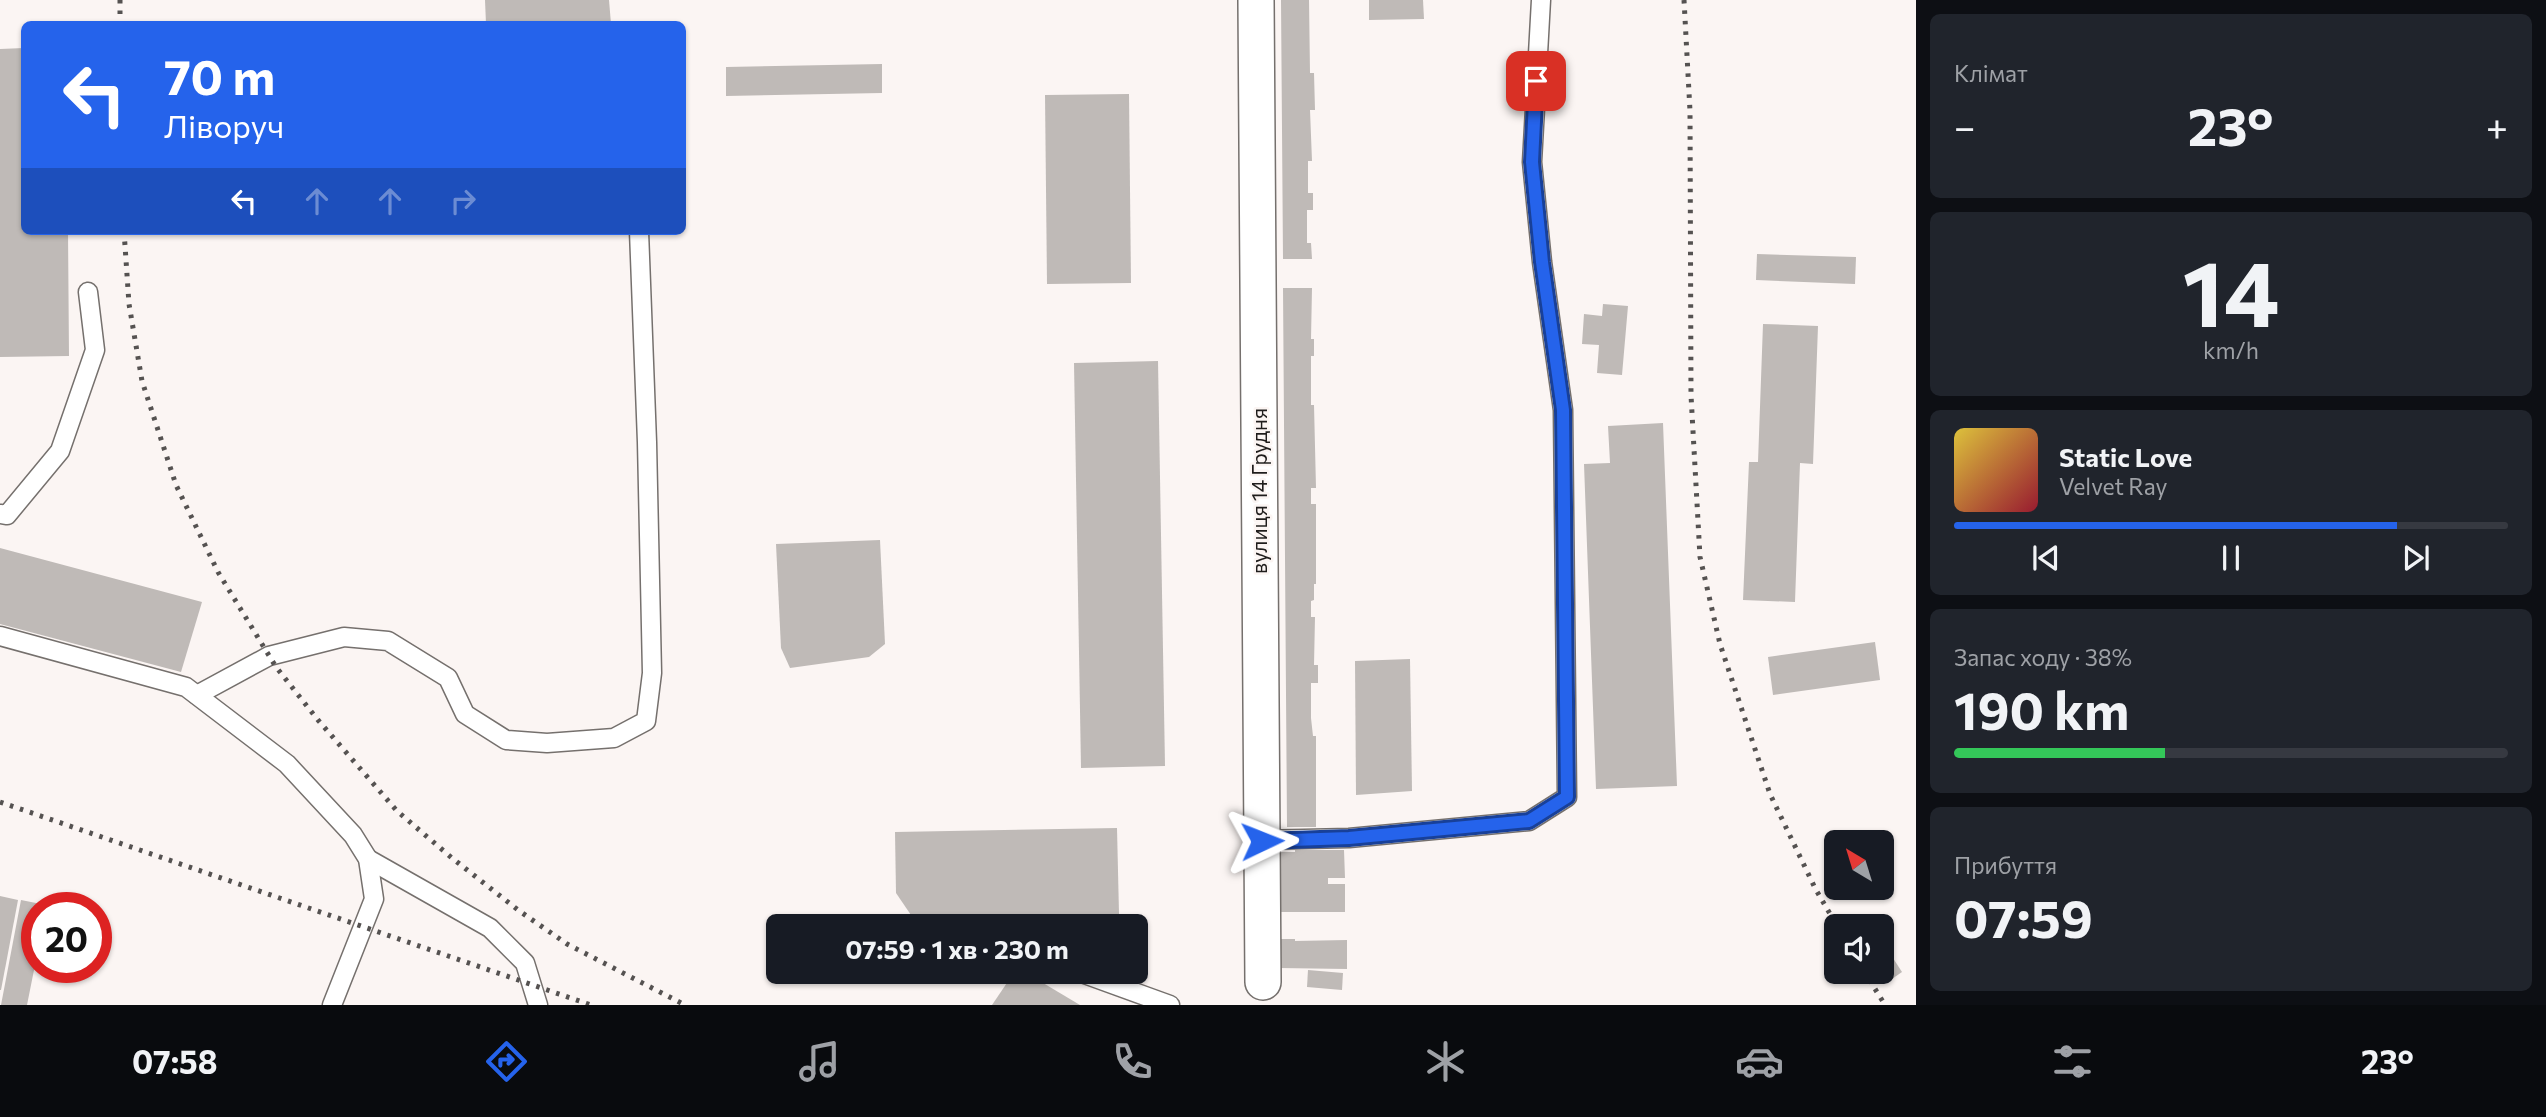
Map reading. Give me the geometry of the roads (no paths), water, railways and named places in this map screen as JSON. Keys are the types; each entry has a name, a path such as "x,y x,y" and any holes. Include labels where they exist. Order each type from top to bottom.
{"street":[{"name":"вулиця 14 Грудня","path":"1256,0 1261,994"}],"lane":[{"path":"1262,841 1349,838 1529,821 1567,797 1563,410 1542,262 1532,162 1541,0"},
{"path":"197,695 270,656 344,638 388,641 448,678 465,714 506,740 547,743 614,738 646,721 651,695 652,659 639,235"},
{"path":"0,514 7,514 60,451 95,350 88,292"},
{"path":"0,636 186,687 287,764 353,835 368,859 374,899 332,1005"},
{"path":"368,859 490,929 525,963 538,1005"},
{"path":"1112,984 1170,1005"}],"railway":[{"path":"120,0 120,21"},
{"path":"1684,0 1690,111 1691,395 1700,557 1720,644 1770,794 1830,914"},
{"path":"124,235 129,304 142,381 176,485 218,572 276,667 397,811 452,858 518,910 567,944 685,1005"},
{"path":"0,802 591,1005"},
{"path":"1872,984 1885,1005"}]}
